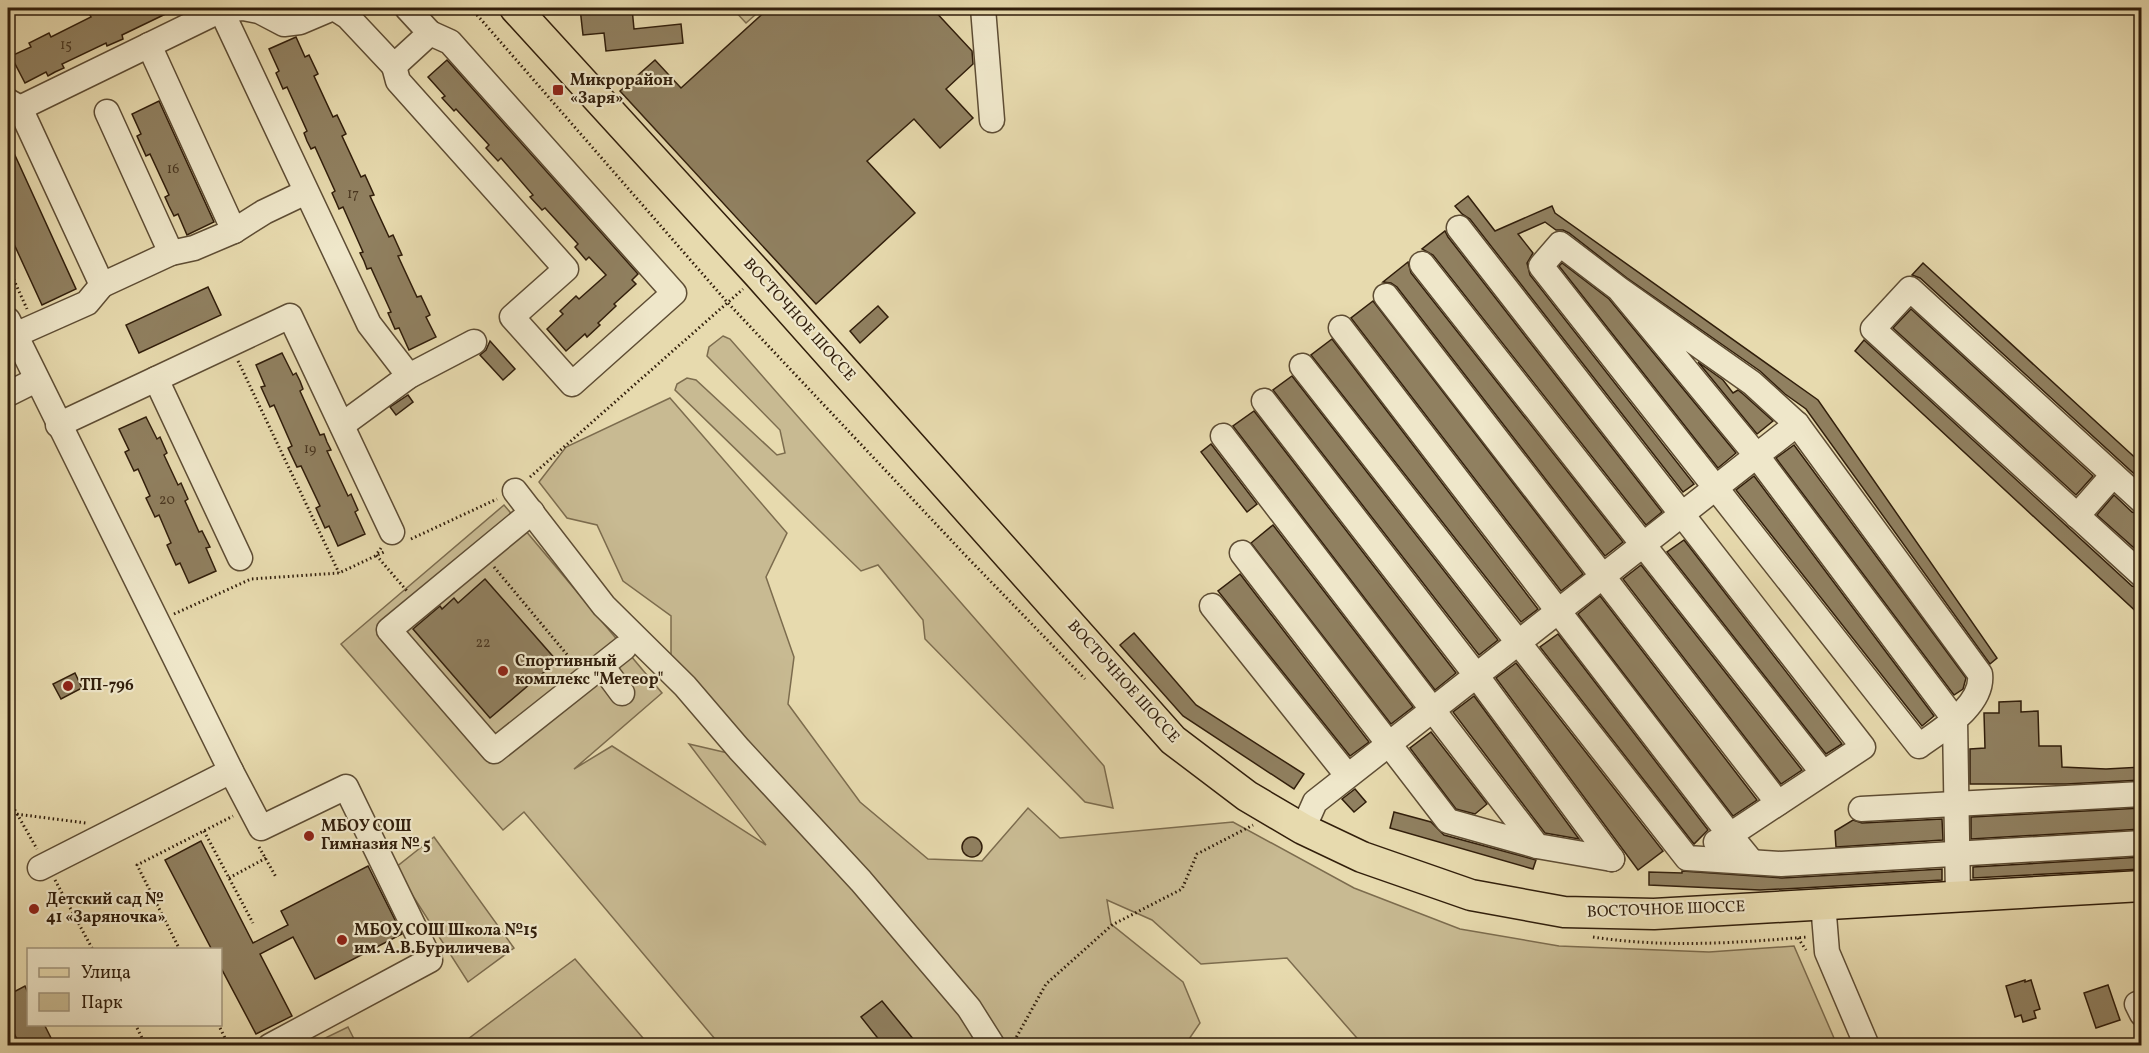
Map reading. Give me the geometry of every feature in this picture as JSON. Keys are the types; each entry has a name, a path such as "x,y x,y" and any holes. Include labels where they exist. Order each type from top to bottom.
{"main road":[{"name":"ВОСТОЧНОЕ ШОССЕ","path":"515,8 759,275 1173,740 1247,796 1303,829 1362,857 1471,895 1564,912 1654,914 2142,886"}],"street":[{"path":"102,285 14,105 221,10 243,8 260,11 284,24 300,22 334,8 348,17 394,66 398,81 566,269 512,317 572,384 674,293 450,42 430,33 407,8"},
{"path":"983,8 992,120"},
{"path":"221,10 369,324 409,376"},
{"path":"394,66 430,33"},
{"path":"149,45 234,231"},
{"path":"107,112 171,253"},
{"path":"270,1046 430,960 346,787 261,828 156,623 11,328 87,303 102,285 171,253 194,248 234,231 264,212 306,192"},
{"path":"1459,228 1863,747 1730,834 1687,858"},
{"path":"1674,340 1752,383 1797,424 1980,674 1981,685 1973,700 1955,720 1919,746 1541,266 1560,244 1619,289 1674,340 1757,456 1955,720 1958,896"},
{"path":"1422,264 1822,773"},
{"path":"2142,501 1910,289 1873,329 2142,575"},
{"path":"1386,296 1778,803"},
{"path":"58,425 290,316 396,541"},
{"path":"1341,328 1752,862"},
{"path":"342,425 409,376 474,342"},
{"path":"1302,366 1687,858 1781,864 2142,843"},
{"path":"156,379 240,558"},
{"path":"8,394 36,380"},
{"path":"1242,553 1448,820 1537,846 1612,859 1476,675 1264,401"},
{"path":"1303,829 1315,802 1347,775 1797,424"},
{"path":"1222,436 1537,846"},
{"path":"2077,516 2113,475"},
{"path":"515,490 604,606 686,686 738,749 861,881 969,1008 993,1046"},
{"path":"532,513 389,630 494,751 624,648"},
{"path":"1212,606 1347,775"},
{"path":"594,672 622,693"},
{"path":"40,868 231,771"},
{"path":"1861,808 2142,794"},
{"path":"1823,903 1827,952 1867,1046"}],"path":[{"path":"471,8 729,303 967,557 1088,681"},
{"path":"156,623 251,579 339,573 376,555 396,541 515,490 759,275"},
{"path":"230,344 339,573"},
{"path":"482,553 594,672"},
{"path":"376,555 419,605"},
{"path":"179,948 137,866 250,807"},
{"path":"8,815 15,813 69,819 118,829"},
{"path":"1012,1046 1046,984 1112,925 1182,889 1197,854 1257,822"},
{"path":"204,831 254,923"},
{"path":"229,878 266,858"},
{"path":"1588,936 1620,941 1712,945 1826,936"},
{"path":"136,1026 146,1046"},
{"path":"219,1026 229,1046"}],"green space":[{"path":"732,8 763,8 746,23"},
{"path":"723,336 730,339 1104,766 1113,808 1085,802 925,639 923,620 878,565 861,571 675,390 677,384 687,378 696,380 777,455 785,453 780,430 707,356 709,347"},
{"path":"670,398 787,533 766,577 794,657 788,704 860,802 928,859 982,861 1028,808 1060,838 1233,822 1354,888 1460,929 1559,946 1709,952 1794,946 1837,1045 1363,1045 1287,958 1201,964 1152,920 1107,900 1111,924 1183,982 1200,1023 1185,1045 720,1045 524,812 503,830 341,644 504,505 662,693 574,769 612,746 766,845 689,744 758,760 671,655 671,616 623,581 597,525 567,518 539,482 566,447"},
{"path":"434,837 514,948 468,982 395,868"},
{"path":"575,959 649,1045 460,1045"},
{"path":"348,1027 357,1045 321,1045 319,1041"}],"building":[{"path":"101,8 178,8 122,35 123,39 107,46 106,43 62,64 64,68 48,76 46,72 25,83 11,56 31,47 29,43 49,33 51,37 91,17 89,13"},
{"path":"580,8 632,8 634,29 681,24 683,43 606,51 604,33 583,35"},
{"path":"769,8 932,8 972,51 973,64 946,89 973,118 940,148 914,119 867,161 915,213 816,304 620,91 655,60 681,88"},
{"path":"296,37 305,57 309,55 318,74 314,76 333,117 337,115 346,134 342,136 361,177 365,175 374,195 370,196 389,237 393,235 402,255 398,256 417,297 421,296 430,315 426,317 436,337 409,350 399,328 395,329 388,313 391,312 371,268 367,269 360,253 363,252 343,207 339,209 332,193 335,191 315,147 311,149 307,141 304,133 307,131 287,87 283,89 276,73 279,71 269,49"},
{"path":"447,60 638,274 632,280 636,284 614,304 616,306 598,323 600,325 587,337 585,334 566,351 547,329 563,314 560,311 576,296 579,299 606,275 589,257 586,260 575,247 578,244 545,208 542,210 530,197 533,195 501,158 498,161 486,148 489,145 456,109 454,111 442,98 445,96 428,77"},
{"path":"159,101 214,222 187,235 178,214 174,216 169,206 165,197 169,195 150,154 146,156 137,136 141,134 132,114"},
{"path":"8,140 76,289 42,305 8,231"},
{"path":"1468,196 1495,231 1552,206 1555,213 1818,400 1997,658 1990,664 1806,409 1785,394 1760,371 1627,278 1569,233 1556,230 1545,222 1518,234 1533,253 1527,263 1530,275 1694,484 1683,492 1470,219 1455,206"},
{"path":"1445,231 1662,512 1646,525 1433,255 1422,249"},
{"path":"1408,262 1411,273 1623,542 1605,556 1397,287 1383,282"},
{"path":"1562,263 1609,299 1736,453 1718,468 1559,266"},
{"path":"1923,263 2142,464 2142,481 1920,278 1912,275"},
{"path":"208,287 221,315 139,353 126,325"},
{"path":"1373,301 1583,574 1561,591 1351,318"},
{"path":"878,306 888,317 860,343 850,331"},
{"path":"1911,309 2093,476 2076,495 1893,328"},
{"path":"1332,339 1538,609 1521,622 1311,355"},
{"path":"1864,340 2132,586 2142,589 2142,617 1855,351"},
{"path":"490,341 515,369 503,380 480,355 486,350"},
{"path":"282,353 293,375 296,373 300,381 303,389 300,391 320,435 324,434 331,450 327,451 348,496 351,494 358,510 355,512 365,534 338,546 329,526 325,528 316,508 320,506 301,466 297,467 288,448 292,446 274,405 270,407 261,387 265,386 256,365"},
{"path":"1698,362 1723,380 1733,393 1738,390 1773,421 1757,434"},
{"path":"1292,376 1498,640 1479,655 1273,390"},
{"path":"408,395 413,402 396,415 390,407"},
{"path":"1254,411 1456,673 1435,690 1233,426"},
{"path":"146,417 157,439 160,437 167,453 164,455 178,485 181,483 188,499 185,501 199,532 202,531 210,547 206,548 216,571 189,583 180,563 176,565 167,545 171,543 159,515 155,517 146,498 150,496 138,469 134,471 125,452 129,450 119,429"},
{"path":"1211,444 1257,504 1247,512 1201,452"},
{"path":"1794,445 1966,678 1963,689 1954,695 1776,458"},
{"path":"1754,476 1934,716 1922,726 1736,490"},
{"path":"2114,495 2132,512 2142,515 2142,555 2097,515"},
{"path":"1273,525 1413,707 1391,724 1251,543"},
{"path":"1684,540 1842,744 1826,754 1667,552"},
{"path":"1641,565 1802,770 1781,784 1623,579"},
{"path":"1240,574 1369,742 1350,756 1218,591"},
{"path":"485,579 557,661 490,718 413,629 440,606 442,609 454,598 458,603"},
{"path":"1600,596 1757,800 1733,816 1578,614"},
{"path":"1134,633 1196,705 1304,774 1294,789 1183,716 1120,645"},
{"path":"1558,634 1708,830 1694,844 1540,647"},
{"path":"1516,663 1663,851 1638,870 1496,678"},
{"name":"ТП-796","path":"75,673 82,688 61,699 53,684"},
{"path":"1474,696 1579,839 1545,833 1453,712"},
{"path":"2021,701 2021,712 2038,711 2039,746 2061,746 2062,767 2106,769 2142,767 2142,780 2066,784 1970,784 1970,749 1985,748 1984,713 1999,713 1999,702"},
{"path":"1431,732 1487,804 1475,814 1456,809 1410,748"},
{"path":"1355,789 1366,802 1354,812 1342,799"},
{"path":"2142,808 2142,829 1971,839 1971,817"},
{"path":"1394,812 1431,822 1444,835 1536,860 1533,869 1390,828"},
{"path":"1942,819 1943,840 1836,847 1835,831 1853,820 1862,823"},
{"path":"972,837 979,840 982,847 979,854 972,857 965,854 962,847 965,840"},
{"name":"МБОУ СОШ Школа №15 им. А.В.Буриличева","path":"201,841 253,943 288,925 281,911 368,866 402,934 315,979 293,937 260,954 292,1016 256,1034 222,970 222,948 211,948 165,860"},
{"path":"2142,857 2142,869 1973,878 1973,867"},
{"path":"1942,869 1942,880 1802,888 1760,890 1649,885 1649,872 1682,873 1682,871 1782,878"},
{"path":"2025,980 2025,982 2031,980 2040,1009 2034,1011 2036,1018 2023,1022 2021,1015 2015,1017 2006,986"},
{"path":"2108,985 2120,1020 2096,1028 2084,993"},
{"path":"25,986 27,1026 45,1026 55,1046 20,1046 13,1031 8,1033 8,995"},
{"path":"882,1001 919,1046 884,1046 861,1017"}],"place":[{"name":"Микрорайон «Заря»","path":"558,90"},
{"name":"Спортивный комплекс \"Метеор\"","path":"503,671"},
{"name":"ТП-796","path":"68,686"},
{"name":"МБОУ СОШ Гимназия № 5","path":"309,836"},
{"name":"Детский сад № 41 «Заряночка»","path":"34,909"},
{"name":"МБОУ СОШ Школа №15 им. А.В.Буриличева","path":"342,940"}]}
